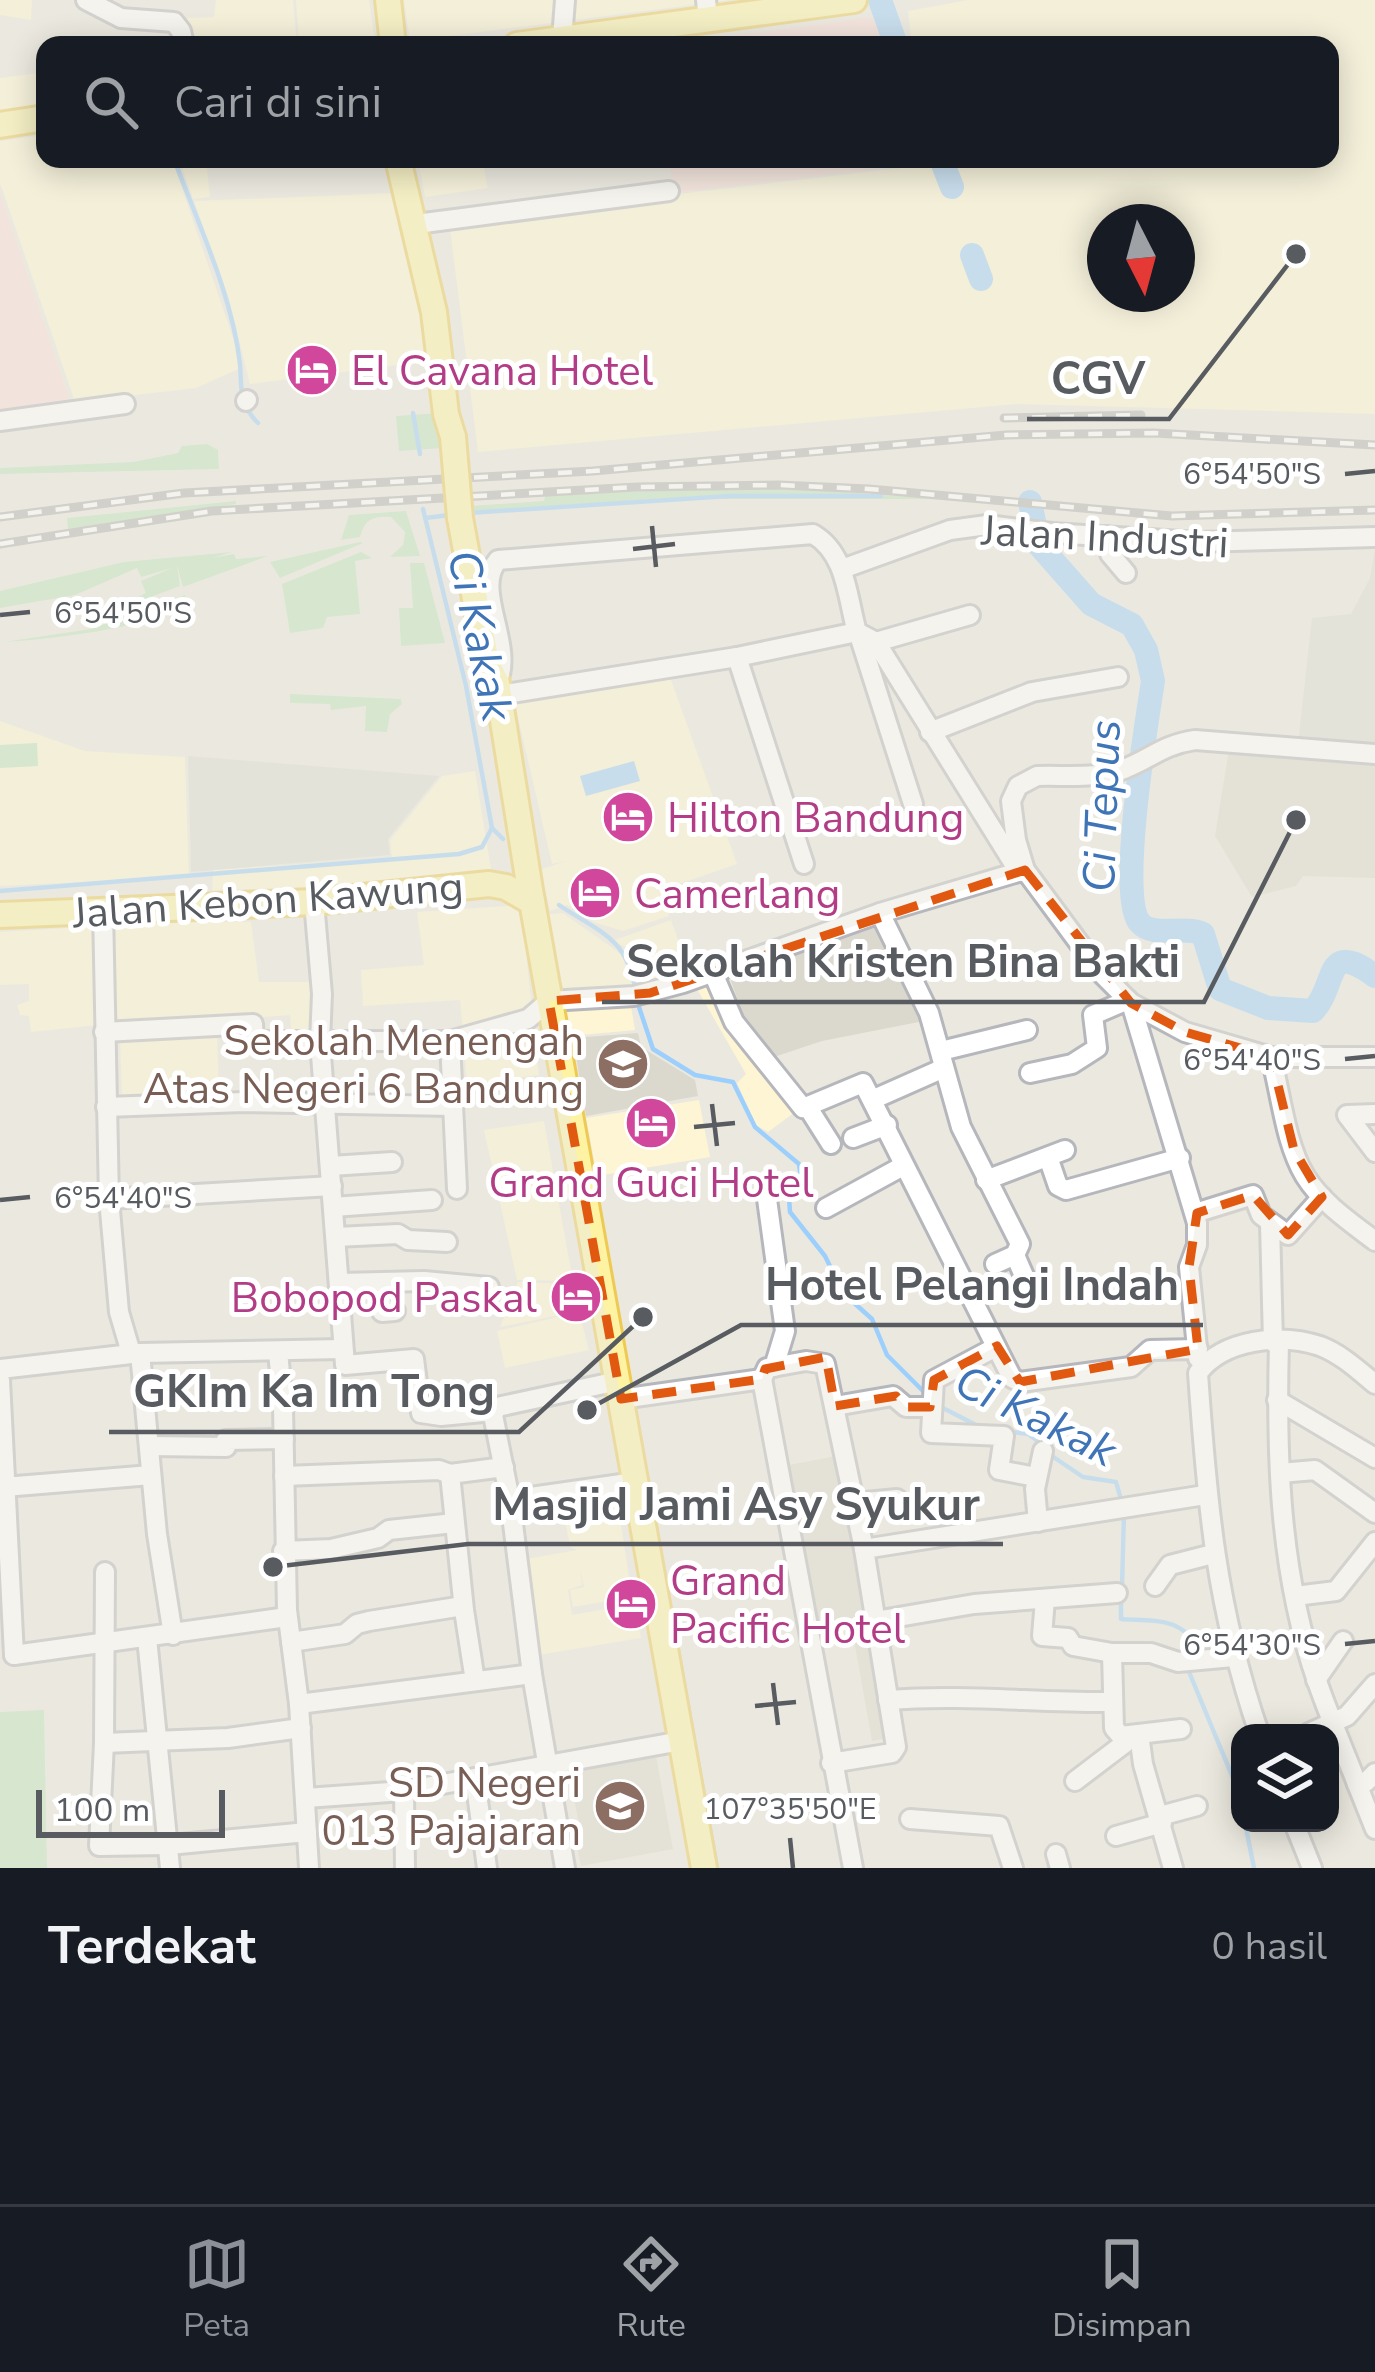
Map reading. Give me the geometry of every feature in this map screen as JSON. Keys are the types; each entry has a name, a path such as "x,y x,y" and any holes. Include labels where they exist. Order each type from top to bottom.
{"main road":[{"path":"374,0 378,36"},
{"path":"388,0 392,36"},
{"path":"576,36 707,9 854,0"},
{"path":"0,125 36,119"},
{"path":"400,168 429,271"},
{"path":"413,168 424,223 447,421 453,433 460,518 494,680 704,1868"},
{"path":"472,886 503,869 510,850 484,679 494,680"},
{"name":"Jalan Kebon Kawung","path":"0,915 314,902 472,886 506,886 532,902"}],"street":[{"path":"86,0 121,18 174,22 183,36"},
{"path":"562,36 565,0"},
{"path":"424,223 669,190"},
{"path":"0,421 125,404"},
{"name":"Jalan Industri","path":"842,569 950,530 990,525 1234,543 1375,537"},
{"path":"494,680 501,674 501,650 489,582 492,566 499,560 813,534 823,540 842,569 913,804"},
{"path":"1107,536 1110,554 1126,573"},
{"path":"494,680 737,657 970,615"},
{"path":"864,637 1022,871 1051,900 1093,962 1130,1001 1185,1032 1271,1057 1375,1057"},
{"path":"737,657 804,864"},
{"path":"930,732 1032,692 1118,677"},
{"path":"1022,871 1010,814 1018,786 1037,776 1122,771 1154,751 1195,740 1375,754"},
{"path":"104,1032 253,1024 254,1041 450,1041 528,1018 549,1001 642,995 880,913 1022,871"},
{"path":"314,902 345,1365 414,1359 421,1413 441,1416 494,1413 620,1390 768,1373 806,1360 826,1346"},
{"path":"103,910 109,1199 119,1312 135,1353 172,1635"},
{"path":"880,913 929,1013 961,1126 1031,1292"},
{"path":"712,973 734,1022 799,1105 807,1106 861,1083 874,1099 903,1166 1012,1378 1021,1382 1131,1367 1150,1350 1198,1349"},
{"path":"1030,1073 1087,1057 1096,1048 1094,1015 1130,1001"},
{"path":"1130,1001 1195,1214 1197,1245 1189,1268 1205,1495 1233,1658 1255,1724"},
{"path":"874,1099 943,1059 1027,1030"},
{"path":"450,1041 458,1189"},
{"path":"1271,1057 1294,1150 1307,1179 1375,1241"},
{"path":"106,1107 452,1106"},
{"path":"807,1106 831,1144"},
{"path":"1375,1114 1347,1115 1375,1151"},
{"path":"853,1138 887,1125"},
{"path":"986,1180 1057,1154 1058,1186 1066,1190 1180,1158"},
{"path":"109,1199 331,1176 392,1162"},
{"path":"826,1208 903,1166"},
{"path":"1195,1214 1253,1195 1262,1215 1288,1235 1322,1197"},
{"path":"767,1199 785,1331 768,1373 831,1762 853,1868"},
{"path":"333,1207 433,1200"},
{"path":"1270,1223 1280,1473 1295,1597 1316,1680 1335,1724 1375,1684"},
{"path":"336,1237 398,1234 408,1240 447,1242"},
{"path":"995,1264 1017,1250"},
{"path":"339,1283 424,1281 489,1287"},
{"path":"381,1284 382,1312 395,1311"},
{"path":"1198,1373 1224,1349 1276,1342 1328,1349 1375,1384"},
{"path":"996,1347 934,1380 931,1432 1004,1436 999,1470 1036,1477"},
{"path":"0,1369 135,1353 342,1349"},
{"path":"278,1351 284,1439 283,1551 309,1868"},
{"path":"806,1360 825,1364 836,1406 889,1700 904,1742 892,1753 831,1762"},
{"path":"0,1380 7,1662 287,1616"},
{"path":"836,1406 892,1396 906,1407 930,1401"},
{"path":"1277,1400 1375,1458"},
{"path":"494,1413 565,1868"},
{"path":"149,1446 226,1447 226,1440 284,1439"},
{"path":"1038,1522 1036,1477 1042,1451"},
{"path":"284,1476 439,1470 450,1474 504,1467"},
{"path":"1280,1473 1315,1470 1375,1513"},
{"path":"450,1474 475,1681"},
{"path":"4,1486 151,1475"},
{"path":"510,1500 635,1482"},
{"path":"864,1549 1205,1495"},
{"path":"855,1503 898,1499"},
{"path":"283,1551 331,1549 378,1538 389,1530 454,1523"},
{"path":"1295,1597 1336,1591 1375,1542"},
{"path":"1155,1586 1170,1565 1213,1554"},
{"path":"105,1572 99,1846 169,1846 308,1832"},
{"path":"874,1621 974,1604 1117,1593"},
{"path":"1045,1599 1042,1636 1068,1637 1073,1646 1151,1653 1186,1662 1233,1658"},
{"path":"291,1642 345,1634 357,1624 464,1606"},
{"path":"147,1638 170,1868"},
{"path":"1316,1680 1343,1640"},
{"path":"1112,1653 1114,1728 1121,1736 1181,1729"},
{"path":"299,1704 532,1674"},
{"path":"889,1700 965,1696 1040,1703 1113,1702"},
{"path":"105,1735 159,1742 301,1728"},
{"path":"1075,1781 1134,1735"},
{"path":"1134,1735 1173,1868"},
{"path":"1339,1735 1375,1829"},
{"path":"306,1798 404,1791 681,1741"},
{"path":"1357,1784 1366,1783 1375,1773"},
{"path":"475,1778 487,1868"},
{"path":"404,1791 405,1868"},
{"path":"1116,1836 1197,1806"},
{"path":"910,1819 999,1826 1013,1868"},
{"path":"1298,1832 1312,1868"}],"highlighted area":[{"path":"1025,870 1131,1003 1185,1032 1271,1057 1294,1150 1322,1197 1288,1235 1253,1195 1197,1213 1189,1267 1198,1349 1020,1382 997,1346 934,1380 930,1407 906,1407 896,1396 835,1406 826,1357 765,1369 762,1379 621,1399 549,1001 650,993"}],"shaded area":[{"path":"0,0 32,0 31,20 0,15"},
{"path":"216,0 293,0 296,36 189,36 187,18 214,17"},
{"path":"296,0 369,0 374,36 298,36"},
{"path":"404,0 730,0 449,36 409,36"},
{"path":"968,0 1375,0 1375,414 1017,404 478,452 449,221 901,168 1339,168 1339,36 911,36 908,11"},
{"path":"872,17 882,36 732,36"},
{"path":"36,73 36,109 0,115 0,78"},
{"path":"36,136 36,168 175,168 243,367 196,388 75,402 0,183 0,141"},
{"path":"182,168 207,168 210,197 193,199"},
{"path":"420,168 484,168 488,188 425,197"},
{"path":"671,168 885,168 673,193"},
{"path":"397,193 429,361 250,384 228,296 194,201"},
{"path":"0,194 70,401 0,409"},
{"path":"1375,548 1375,750 1298,744 1312,618 1351,614 1370,578"},
{"path":"670,677 737,864 662,890 669,916 623,931 593,922 567,905 550,911 540,870 565,861 552,864 515,705"},
{"path":"0,721 85,751 185,757 189,877 0,886"},
{"path":"1229,749 1375,757 1375,878 1303,876 1296,886 1252,897 1215,836"},
{"path":"188,756 439,776 388,839 390,855 191,872"},
{"path":"475,771 492,875 212,890 213,870 392,858 390,840 442,776"},
{"path":"521,905 539,1075 467,1084 460,1000 363,1006 361,970 424,965 417,912"},
{"path":"563,913 624,956 633,987 569,991 560,986 542,915"},
{"path":"671,920 689,969 638,986 628,948 612,941"},
{"path":"251,922 259,982 319,982 322,1035 292,1038 290,1015 112,1029 111,924"},
{"path":"879,925 929,1020 822,1041 768,1059 756,1053 729,975"},
{"path":"100,926 99,1025 31,1032 29,1016 20,1015 17,1005 29,1001 29,984 0,985 0,932"},
{"path":"712,982 799,1109 768,1132 756,1125 737,1083 746,1074 697,989"},
{"path":"631,1006 635,1030 570,1036 566,1011"},
{"path":"217,1029 219,1100 122,1104 120,1034"},
{"name":"Sekolah Menengah Atas Negeri 6 Bandung","path":"638,1033 641,1047 695,1080 698,1096 586,1116 573,1038"},
{"name":"Grand Guci Hotel","path":"699,1100 710,1157 597,1176 586,1118"},
{"path":"544,1121 573,1281 517,1280 484,1130"},
{"path":"518,1282 573,1284 579,1311 500,1327"},
{"path":"579,1312 589,1350 505,1368 497,1331"},
{"path":"842,1455 893,1737 872,1741 852,1629 816,1635 784,1466"},
{"path":"616,1492 632,1597 573,1607 570,1590 584,1587 580,1569 582,1585 568,1590 572,1615 634,1604 641,1638 533,1656 521,1560 577,1550 570,1547 561,1499"},
{"name":"SD Negeri 013 Pajajaran","path":"655,1751 673,1849 581,1866 577,1848 583,1846 568,1765"}],"green space":[{"path":"440,413 443,448 399,451 396,416"},
{"path":"207,444 218,450 219,469 0,474 0,468 133,462 178,453 182,446"},
{"path":"711,488 934,499 692,499 472,514 471,506 544,501 545,496"},
{"path":"236,504 68,529 67,518"},
{"path":"406,511 420,556 390,557 403,545 405,532 391,517 371,520 360,537 341,540 349,515"},
{"path":"360,542 280,578 270,562"},
{"path":"232,552 212,558 268,556 183,587 177,565 180,586 97,617 146,593 141,581 172,568 141,577 137,568 75,595 0,608 0,591 124,562"},
{"path":"361,552 372,558 355,561 360,614 327,617 323,628 290,633 282,584"},
{"path":"410,563 424,563 445,643 401,646 399,608 413,608"},
{"path":"185,595 190,609 167,616 98,631 4,642 91,629"},
{"path":"290,694 401,699 402,704 390,714 387,732 365,731 366,706 331,710 330,704 290,703"},
{"path":"37,743 38,766 0,768 0,745"},
{"path":"44,1710 47,1868 0,1868 0,1712"}],"water":[{"path":"634,761 640,781 586,796 580,776"}],"waterway":[{"name":"Ci Tepus","path":"880,0 893,36"},
{"name":"Ci Kakak","path":"177,168 222,286 236,338 242,395 258,423"},
{"name":"Ci Tepus","path":"945,168 952,187"},
{"name":"Ci Tepus","path":"972,255 981,279"},
{"name":"Ci Kakak","path":"413,413 420,454"},
{"path":"468,513 730,496 881,496"},
{"name":"Ci Tepus","path":"1030,502 1039,545 1091,604 1132,625 1146,650 1153,681 1131,880 1140,923 1153,930 1203,934 1220,989 1268,1008 1313,1011 1339,964 1347,962 1375,976"},
{"name":"Ci Kakak","path":"423,509 466,686 492,828 503,839"},
{"path":"425,518 450,515"},
{"path":"0,891 459,854 482,847 492,828"},
{"name":"Ci Kakak","path":"559,905 617,946 635,987"},
{"name":"Ci Kakak","path":"636,998 653,1049 695,1075 733,1082 755,1127 799,1164 801,1179 789,1198 790,1212 825,1256 843,1293 872,1319 887,1355 926,1394"},
{"path":"634,1405 717,1868"},
{"name":"Ci Kakak","path":"939,1406 982,1428"},
{"name":"Ci Kakak","path":"1005,1431 1028,1434 1043,1445"},
{"name":"Ci Kakak","path":"1049,1454 1083,1477 1116,1482 1122,1503"},
{"name":"Ci Kakak","path":"1122,1587 1124,1514"},
{"name":"Ci Kakak","path":"1121,1598 1121,1619 1158,1621 1190,1637 1185,1656"},
{"name":"Ci Kakak","path":"1187,1667 1231,1773"},
{"name":"Ci Kakak","path":"1247,1832 1254,1868"}],"railway":[{"path":"1004,418 1141,415"},
{"path":"0,517 184,493 593,471 1006,435 1154,433 1375,445"},
{"path":"0,544 212,511 637,487 869,489 1172,516 1375,510"}],"place":[{"name":"CGV","path":"1296,254"},
{"name":"El Cavana Hotel","path":"312,370"},
{"name":"Hilton Bandung","path":"628,817"},
{"name":"Sekolah Kristen Bina Bakti","path":"1296,820"},
{"name":"Camerlang","path":"595,893"},
{"name":"Sekolah Menengah Atas Negeri 6 Bandung","path":"623,1064"},
{"name":"Grand Guci Hotel","path":"651,1123"},
{"name":"Bobopod Paskal","path":"576,1297"},
{"name":"GKIm Ka Im Tong","path":"643,1317"},
{"name":"Hotel Pelangi Indah","path":"587,1410"},
{"name":"Masjid Jami Asy Syukur","path":"273,1567"},
{"name":"Grand Pacific Hotel","path":"631,1604"},
{"name":"SD Negeri 013 Pajajaran","path":"620,1806"}]}
